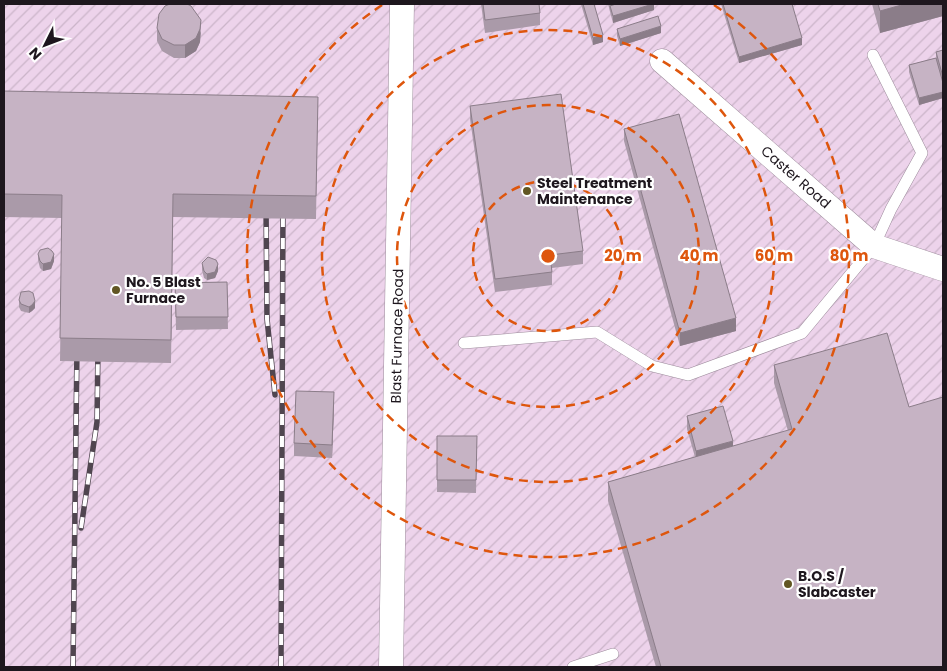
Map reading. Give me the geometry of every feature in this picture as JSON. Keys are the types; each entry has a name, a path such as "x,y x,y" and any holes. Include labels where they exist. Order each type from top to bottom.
{"street":[{"name":"Blast Furnace Road","path":"391,667 402,4"},
{"name":"Caster Road","path":"662,61 874,246 943,269"}],"lane":[{"path":"464,343 597,332 652,366 688,374 802,333 874,246 891,209 922,153 872,55"},
{"path":"573,667 613,654"}],"shaded area":[{"path":"4,4 943,4 943,667 4,667"}],"building":[{"path":"170,4 187,4 191,6 201,20 196,38 185,45 174,45 162,39 157,28 159,14 165,6"},
{"path":"483,4 539,4 540,13 485,20"},
{"path":"583,4 594,4 603,35 593,38"},
{"path":"616,4 653,4 613,16 610,6"},
{"path":"723,4 792,4 802,38 739,57"},
{"path":"878,4 905,4 880,11"},
{"path":"658,16 661,26 620,39 617,29"},
{"path":"943,50 943,77 936,52"},
{"path":"936,58 943,83 943,92 919,98 909,65"},
{"name":"No. 5 Blast Furnace","path":"4,91 318,97 316,196 173,194 171,340 60,338 62,195 4,194"},
{"name":"Steel Treatment Maintenance","path":"561,94 583,251 550,255 552,272 495,279 470,106"},
{"path":"679,114 736,318 680,333 624,129"},
{"path":"48,248 54,254 51,262 43,264 38,254 40,250"},
{"path":"208,257 216,260 218,264 215,272 207,274 202,263"},
{"path":"227,282 228,317 176,317 175,283"},
{"path":"29,291 33,293 35,301 29,307 21,304 19,300 21,292"},
{"name":"B.O.S / Slabcaster","path":"887,333 909,407 943,397 943,667 661,667 608,482 792,429 774,365"},
{"path":"296,391 334,392 332,445 294,443"},
{"path":"723,406 733,441 696,451 687,416"},
{"path":"437,436 477,436 476,480 437,480"}],"railway":[{"path":"266,205 267,319 275,395"},
{"path":"281,667 283,205"},
{"path":"73,667 77,347"},
{"path":"81,528 97,422 98,347"}],"place":[{"name":"Steel Treatment Maintenance","path":"527,191"},
{"name":"No. 5 Blast Furnace","path":"116,290"},
{"name":"B.O.S / Slabcaster","path":"788,584"}]}
